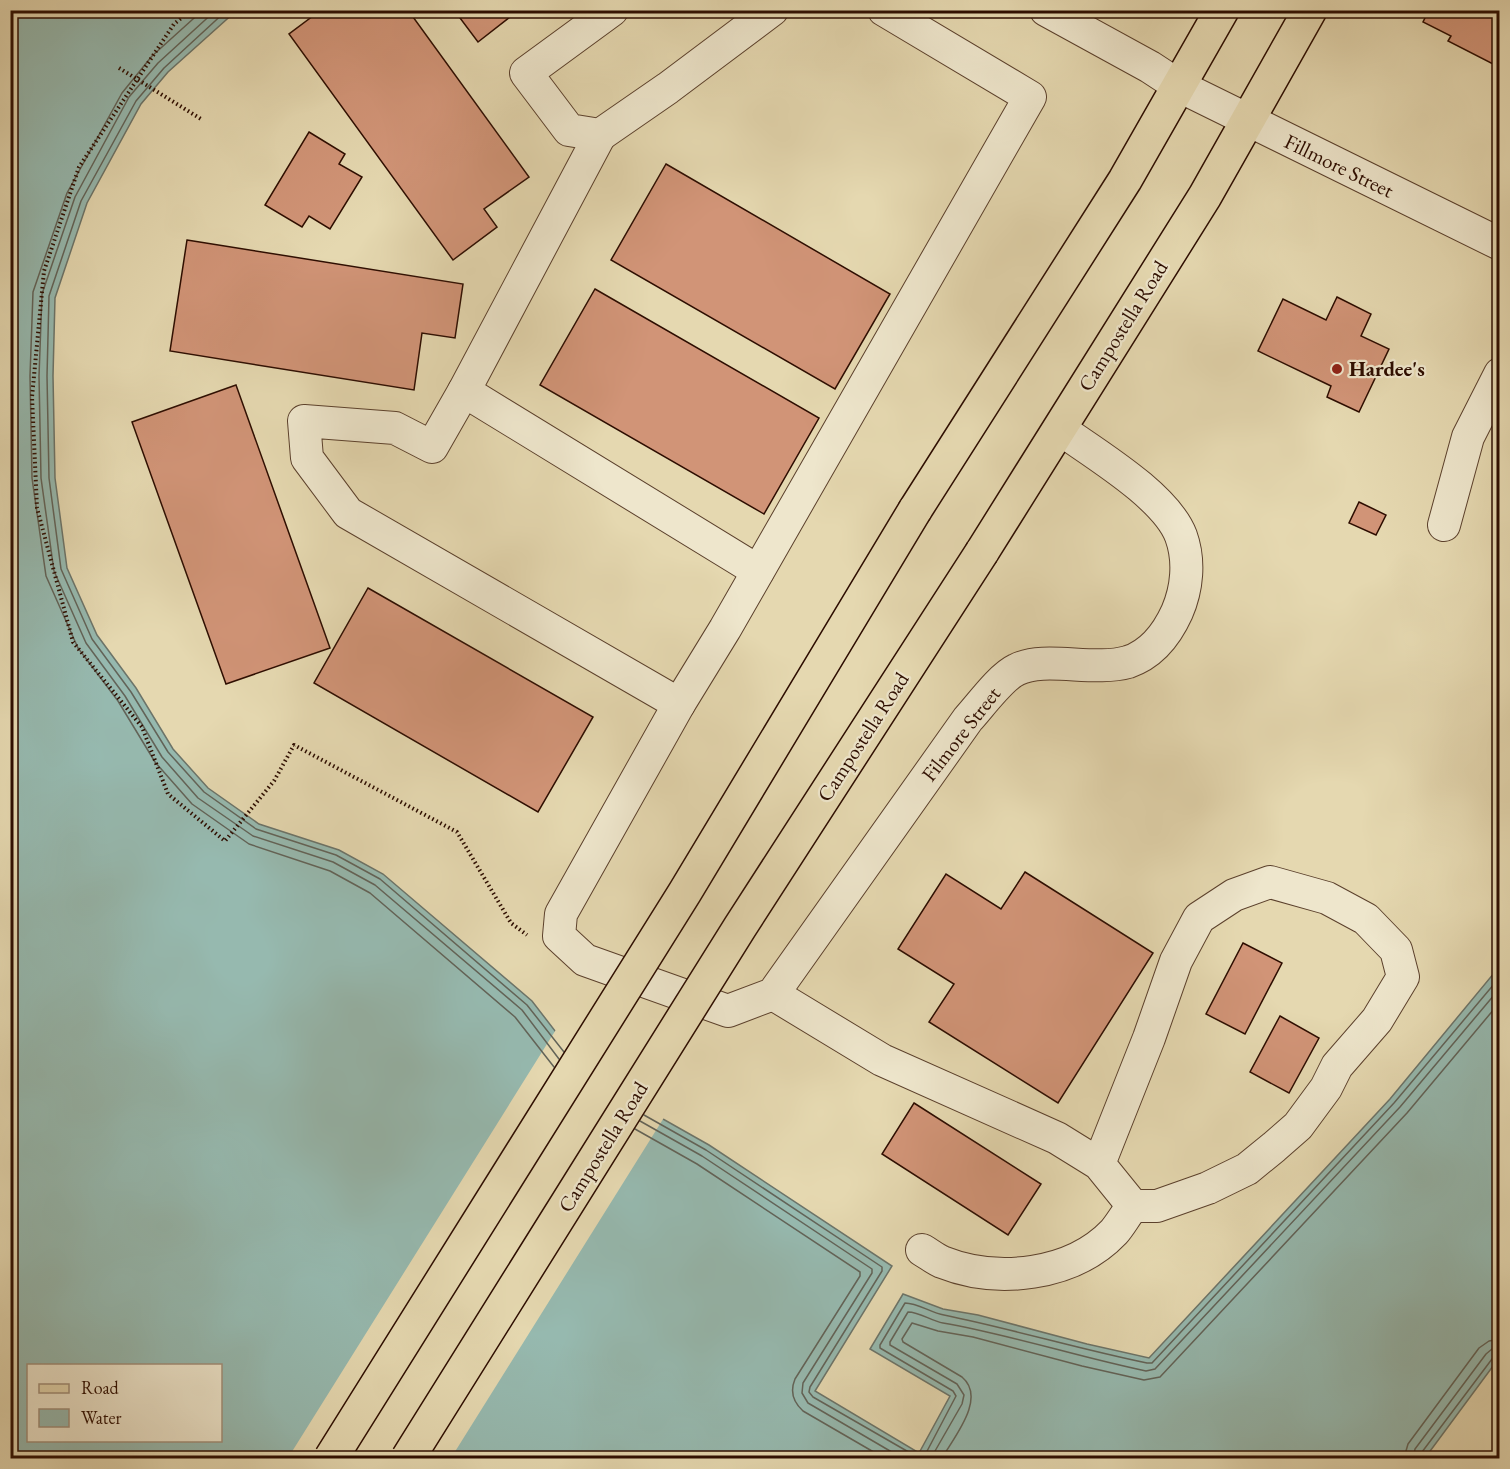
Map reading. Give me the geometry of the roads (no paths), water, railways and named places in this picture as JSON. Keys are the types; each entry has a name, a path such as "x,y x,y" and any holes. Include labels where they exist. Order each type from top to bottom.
{"main road":[{"path":"331,1458 697,872 915,510 1125,180 1222,10"},
{"name":"Campostella Road","path":"408,1458 740,927 1060,429 1249,121 1311,10"}],"street":[{"path":"600,135 569,130 526,74 612,10"},
{"path":"679,704 348,513 307,458 304,421 395,428 432,447 600,135 668,88 772,10"},
{"path":"884,10 1030,97 758,572 679,704 561,914 559,936 585,960 728,1011 772,994 882,1060 1057,1138 1099,1164 1132,1206"},
{"name":"Fillmore Street","path":"1046,10 1150,67 1179,86 1500,244"},
{"path":"1444,525 1468,437 1500,374"},
{"path":"464,391 758,572"},
{"name":"Filmore Street","path":"772,994 968,719 997,686 1015,670 1042,663 1105,667 1130,661 1150,651 1170,629 1182,600 1187,572 1181,536 1166,511 1136,483 1060,429"},
{"path":"1099,1164 1149,1038 1176,961 1199,918 1234,895 1270,882 1327,898 1366,919 1396,950 1403,977 1377,1020 1337,1066 1326,1088 1298,1126 1247,1169 1208,1188 1156,1206 1132,1206"},
{"path":"922,1250 941,1262 982,1272 1011,1274 1048,1269 1086,1254 1114,1232 1132,1206"}],"water":[{"path":"10,11 236,11 168,72 141,104 87,203 55,298 53,376 55,478 67,568 97,635 136,688 173,749 208,788 259,824 339,850 383,874 532,1001 592,1079 709,1145 892,1266 815,1391 919,1453 950,1396 870,1349 903,1294 943,1309 978,1315 1149,1358 1390,1099 1499,967 1499,1358 1425,1458 11,1458"}],"place":[{"name":"Hardee's","path":"1337,369"}]}
